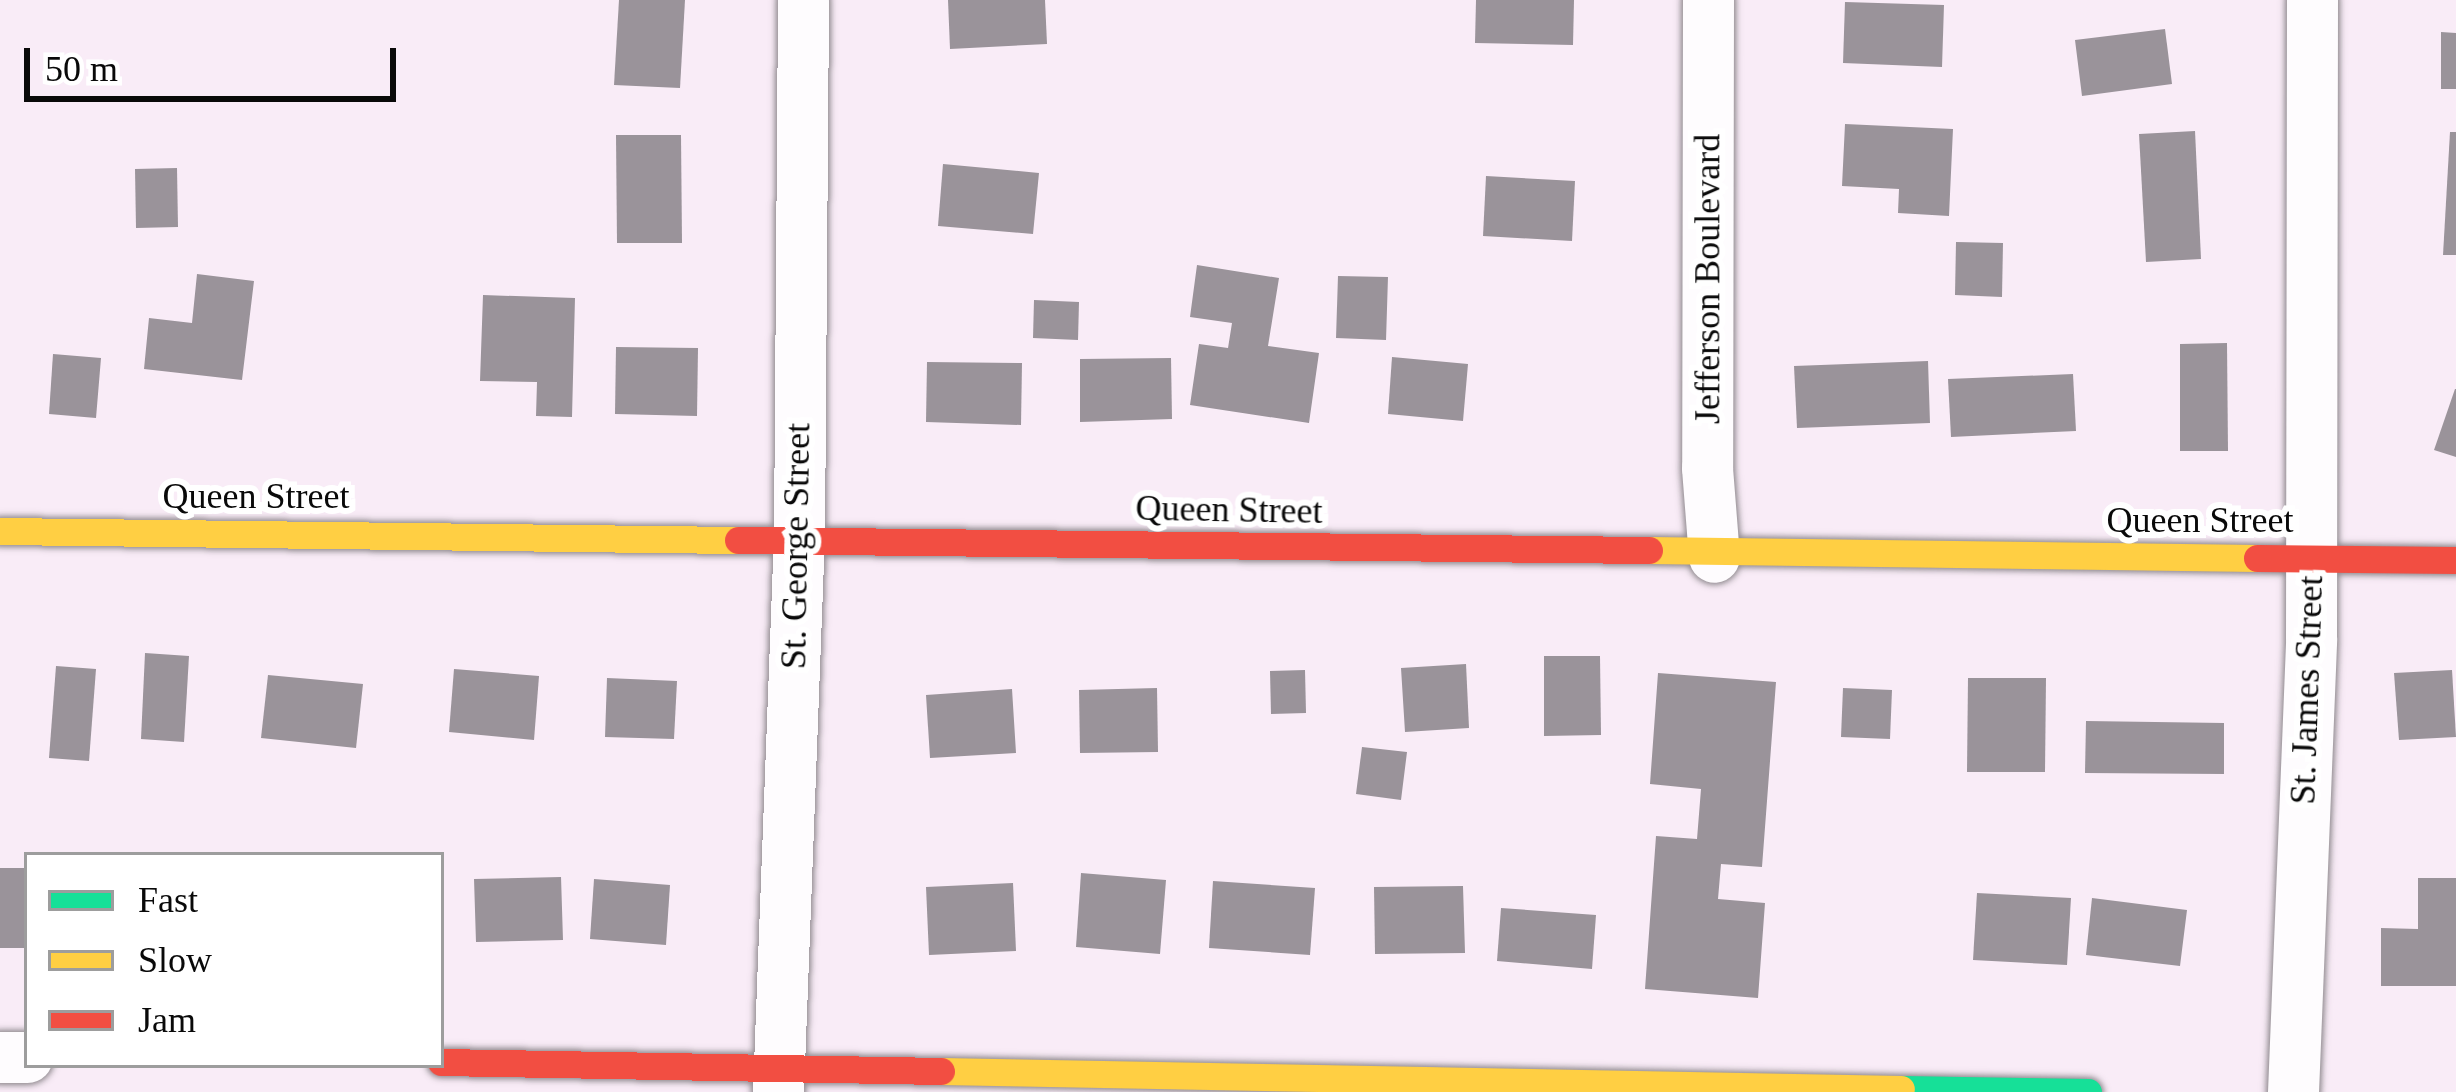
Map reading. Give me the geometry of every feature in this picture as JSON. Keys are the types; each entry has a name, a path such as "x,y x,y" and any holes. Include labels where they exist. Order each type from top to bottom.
{"main road":[{"name":"Queen Street","path":"0,531 799,536 1714,557 2456,560"},
{"path":"444,1062 778,1079 2087,1092"}],"street":[{"name":"St. George Street","path":"778,1079 799,536 803,0"},
{"name":"Jefferson Boulevard","path":"1708,0 1707,468 1714,557"},
{"name":"St. James Street","path":"2293,1092 2311,557 2312,0"}],"building":[{"path":"619,0 685,0 680,88 614,85"},
{"path":"948,0 1045,0 1047,44 950,49"},
{"path":"1476,0 1574,0 1573,45 1475,43"},
{"path":"1845,2 1944,5 1942,67 1843,63"},
{"path":"2165,29 2172,84 2082,96 2075,40"},
{"path":"2441,32 2456,33 2456,89 2441,89"},
{"path":"1845,124 1953,129 1949,216 1898,213 1899,189 1842,186"},
{"path":"2195,131 2201,259 2146,262 2139,134"},
{"path":"2450,132 2456,132 2456,255 2443,255"},
{"path":"616,135 681,135 682,243 617,243"},
{"path":"943,164 1039,173 1033,234 938,226"},
{"path":"177,168 178,227 136,228 135,169"},
{"path":"1486,176 1575,181 1572,241 1483,236"},
{"path":"1956,242 2003,243 2002,297 1955,295"},
{"path":"1197,265 1279,278 1268,346 1319,353 1309,423 1190,405 1199,344 1228,348 1232,323 1190,317"},
{"path":"197,274 254,281 242,380 144,369 149,318 192,323"},
{"path":"1338,276 1388,277 1386,340 1336,338"},
{"path":"483,295 575,298 572,417 536,416 537,382 480,381"},
{"path":"1034,300 1079,302 1078,340 1033,338"},
{"path":"2227,343 2228,451 2180,451 2180,344"},
{"path":"616,347 698,348 697,416 615,414"},
{"path":"53,354 101,358 96,418 49,414"},
{"path":"1392,357 1468,364 1463,421 1388,414"},
{"path":"1171,358 1172,419 1080,422 1080,359"},
{"path":"1928,361 1930,423 1797,428 1794,366"},
{"path":"927,362 1022,363 1021,425 926,422"},
{"path":"2073,374 2076,431 1951,437 1948,379"},
{"path":"2456,389 2456,457 2434,450"},
{"path":"145,653 189,656 184,742 141,739"},
{"path":"1544,656 1600,656 1601,735 1544,736"},
{"path":"1466,664 1469,728 1405,732 1401,668"},
{"path":"56,666 96,669 89,761 49,758"},
{"path":"454,669 539,676 534,740 449,732"},
{"path":"1305,670 1306,713 1271,714 1270,671"},
{"path":"2452,670 2456,737 2399,740 2394,673"},
{"path":"1658,673 1776,682 1762,867 1721,864 1718,899 1765,903 1758,998 1645,989 1656,836 1697,839 1701,789 1650,784"},
{"path":"268,675 363,684 356,748 261,738"},
{"path":"607,678 677,681 674,739 605,737"},
{"path":"1968,678 2046,678 2045,772 1967,772"},
{"path":"1157,688 1158,752 1080,753 1079,690"},
{"path":"1843,688 1892,690 1890,739 1841,737"},
{"path":"1012,689 1016,753 930,758 926,695"},
{"path":"2086,721 2224,723 2224,774 2085,773"},
{"path":"1362,747 1407,752 1401,800 1356,794"},
{"path":"0,868 24,868 24,948 0,948"},
{"path":"1081,873 1166,880 1160,954 1076,947"},
{"path":"561,877 563,940 476,942 474,879"},
{"path":"2418,878 2456,878 2456,986 2381,986 2381,928 2418,929"},
{"path":"594,879 670,885 666,945 590,939"},
{"path":"1213,881 1315,888 1310,955 1209,948"},
{"path":"1013,883 1016,951 929,955 926,887"},
{"path":"1463,886 1465,953 1375,954 1374,887"},
{"path":"1977,893 2071,898 2067,965 1973,960"},
{"path":"2092,898 2187,910 2180,966 2086,955"},
{"path":"1501,908 1596,915 1592,969 1497,961"}],"traffic: fast":[{"path":"1901,1089 2088,1092"}],"traffic: slow":[{"path":"0,531 738,540"},
{"path":"1649,550 2257,558"},
{"path":"941,1071 1901,1089"}],"traffic: jam":[{"path":"738,540 1649,550"},
{"path":"2257,558 2456,560"},
{"path":"444,1062 941,1071"}]}
